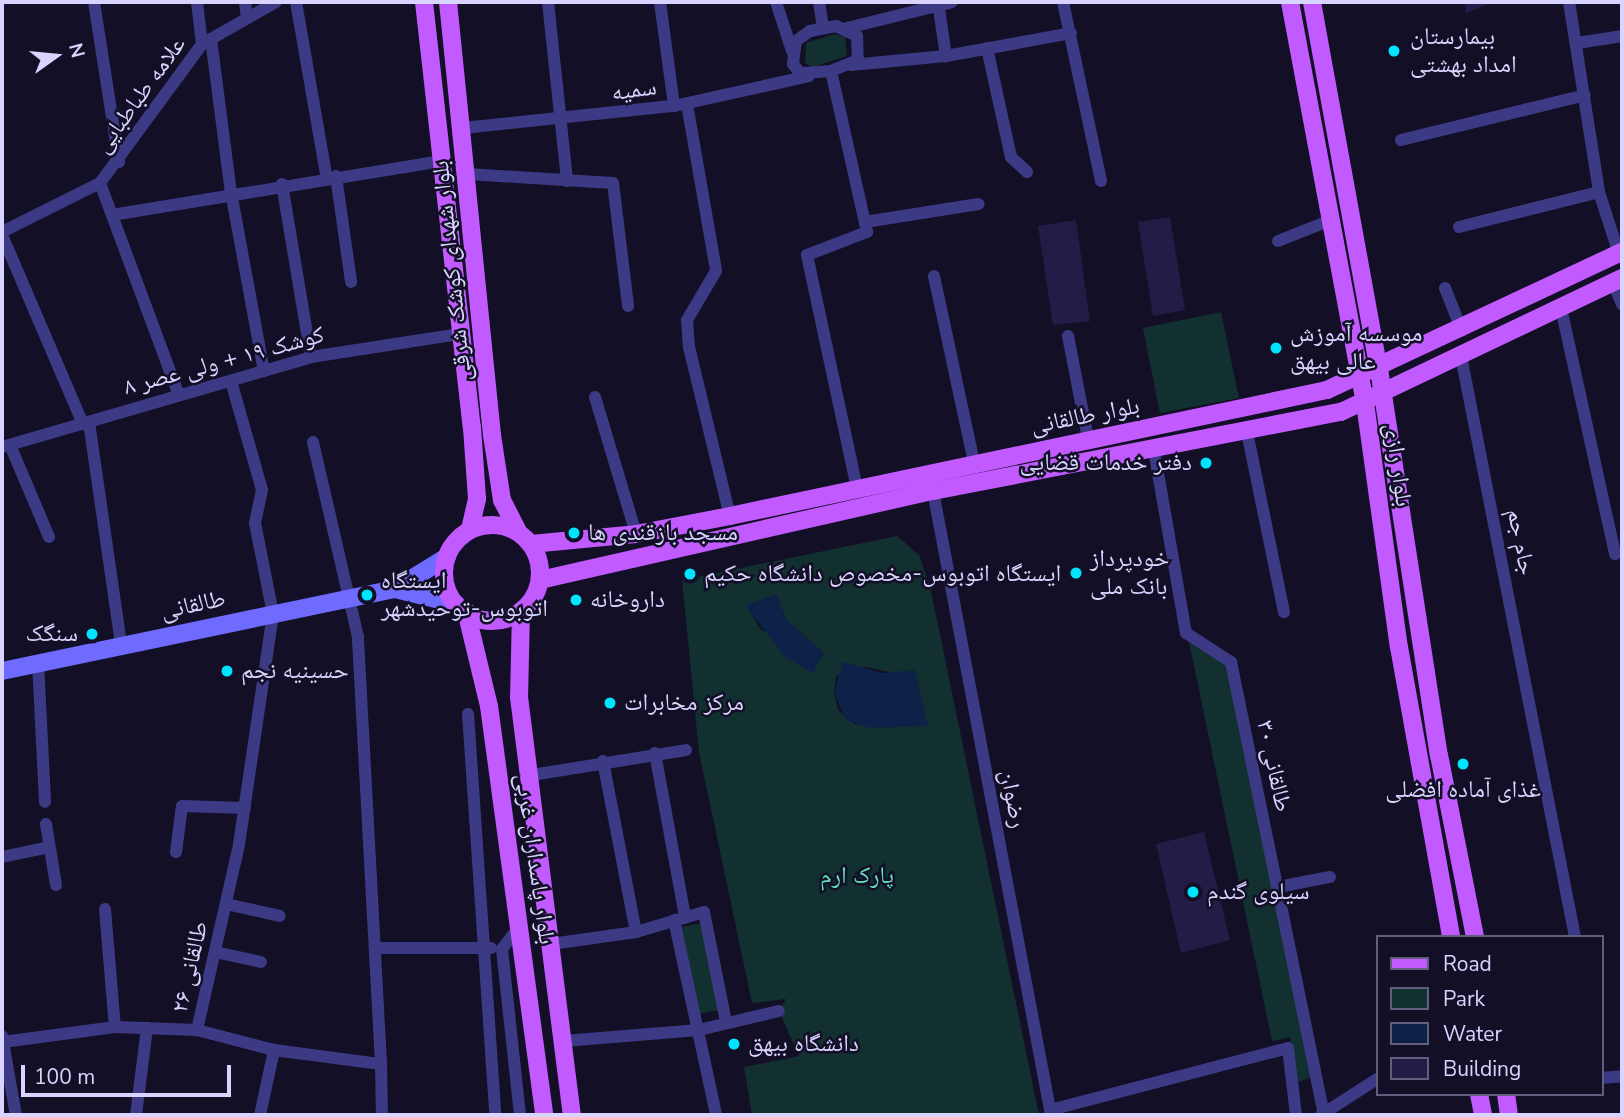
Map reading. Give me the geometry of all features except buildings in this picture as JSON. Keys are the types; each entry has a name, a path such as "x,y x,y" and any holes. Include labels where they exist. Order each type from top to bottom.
{"main road":[{"name":"بلوار شهدای کوشک شرقی","path":"424,2 477,499 470,530"},
{"name":"بلوار شهدای کوشک شرقی","path":"448,2 477,254 492,435 502,500 517,532"},
{"name":"بلوار رازی","path":"1290,2 1365,402 1419,759 1451,935"},
{"path":"1312,2 1379,369"},
{"path":"1312,117 1332,113"},
{"name":"بلوار طالقانی","path":"531,544 636,534 1088,439 1244,410 1360,378 1620,253"},
{"path":"452,256 477,254"},
{"name":"بلوار طالقانی","path":"540,580 933,491 1247,432 1365,402 1618,280"},
{"name":"بلوار رازی","path":"1379,369 1438,755 1475,935"},
{"path":"499,525 517,532 531,544 540,580 521,611 495,621 395,589 447,557 470,530 499,525"},
{"path":"447,557 447,587 461,608"},
{"name":"طالقانی","path":"2,671 395,589"},
{"name":"بلوار پاسداران غربی","path":"461,608 489,706 544,1115"},
{"name":"بلوار پاسداران غربی","path":"521,611 519,697 532,775 572,1115"},
{"path":"1419,759 1438,755"},
{"path":"1479,1096 1482,1115"},
{"path":"1506,1096 1509,1115"}],"street":[{"path":"94,2 119,162"},
{"path":"197,2 264,371"},
{"path":"245,2 247,18"},
{"name":"علامه طباطبایی","path":"2,233 100,183 119,162 206,41 276,2"},
{"path":"296,2 351,282"},
{"path":"548,2 567,181"},
{"path":"660,2 716,271 687,320 688,347 730,516"},
{"path":"776,2 792,51 793,64 809,76 859,60 859,49 847,28"},
{"path":"819,2 823,27"},
{"path":"792,51 796,41 823,27 847,28 938,3 953,2"},
{"path":"1063,2 1101,181"},
{"path":"1569,2 1599,192 1620,253"},
{"path":"938,3 946,56"},
{"path":"850,65 946,56 1071,33"},
{"path":"1577,43 1622,36"},
{"path":"987,48 1011,157 1027,172"},
{"path":"831,71 867,232 807,255 857,488"},
{"name":"سمیه","path":"463,128 561,121 681,105 809,76"},
{"path":"1401,140 1585,95"},
{"path":"112,215 231,192 442,161"},
{"path":"468,174 613,183 628,306"},
{"path":"100,183 179,395"},
{"path":"282,184 311,358"},
{"path":"1459,227 1599,192"},
{"path":"865,222 979,204"},
{"path":"1279,241 1331,220"},
{"path":"2,233 86,423 121,645"},
{"path":"934,276 974,463"},
{"path":"1618,280 1622,304"},
{"path":"1446,288 1462,331"},
{"path":"1561,308 1615,554"},
{"name":"کوشک ۱۹ + ولی عصر ۸","path":"6,446 311,358 460,334"},
{"path":"1068,336 1088,439"},
{"name":"جام جم","path":"1461,356 1575,935"},
{"name":"طالقانی ۲۶","path":"231,381 262,490 255,523 273,614 245,808 197,1030 274,1050 381,1063"},
{"path":"595,397 636,534"},
{"path":"1247,432 1284,611"},
{"path":"313,442 359,645 382,1115"},
{"path":"6,446 49,537"},
{"name":"طالقانی ۳۰","path":"1154,450 1186,633 1231,662 1323,1114"},
{"name":"رضوان","path":"933,491 1050,1112"},
{"path":"38,663 45,802"},
{"path":"468,713 495,1115"},
{"path":"532,775 603,761 686,750"},
{"path":"655,753 679,919 716,1115"},
{"path":"603,761 636,932"},
{"path":"176,852 182,806 245,808"},
{"path":"46,824 56,885"},
{"path":"2,857 49,847"},
{"path":"1278,887 1330,877"},
{"path":"226,904 280,916"},
{"path":"105,909 115,1027"},
{"path":"551,944 636,932 704,912 726,1022"},
{"path":"520,926 502,948 520,1115"},
{"path":"375,948 502,948"},
{"path":"215,952 261,961"},
{"path":"564,1041 699,1030 779,1012"},
{"path":"16,1115 2,1039 115,1027 197,1030"},
{"path":"136,1115 147,1028"},
{"path":"1050,1112 1288,1048 1296,1115"},
{"path":"260,1115 274,1050"},
{"path":"1603,1078 1622,1076"},
{"path":"1323,1114 1376,1080"}],"green space":[{"path":"835,34 845,37 847,56 813,67 805,63 806,43"},
{"path":"1221,312 1239,398 1160,413 1143,328"},
{"name":"پارک ارم","path":"897,536 919,555 930,586 1039,1115 752,1115 744,1067 799,1056 779,1011 786,999 752,1003 699,752 682,580","holes":["776,595 786,620 824,653 761,630 746,605","864,667 895,673 856,725 838,710 834,692 836,676"]},
{"path":"1189,642 1227,666 1312,1077 1298,1082 1290,1037 1272,1041"},
{"path":"703,923 720,1010 696,1014 680,927"}],"water":[{"path":"777,595 786,620 824,653 813,673 785,657 745,605"},
{"path":"843,662 882,673 915,670 928,726 871,728 846,720 834,692"}],"place":[{"name":"بیمارستان امداد بهشتی","path":"1394,51"},
{"name":"موسسه آموزش عالی بیهق","path":"1276,348"},
{"name":"دفتر خدمات قضایی","path":"1206,463"},
{"name":"مسجد بازقندی ها","path":"574,533"},
{"name":"خودپرداز بانک ملی","path":"1076,573"},
{"name":"ایستگاه اتوبوس-مخصوص دانشگاه حکیم","path":"690,574"},
{"name":"ایستگاه اتوبوس-توحیدشهر","path":"367,595"},
{"name":"داروخانه","path":"576,600"},
{"name":"سنگک","path":"92,634"},
{"name":"حسینیه نجم","path":"227,671"},
{"name":"مرکز مخابرات","path":"610,703"},
{"name":"غذای آماده افضلی","path":"1463,764"},
{"name":"سیلوی گندم","path":"1193,892"},
{"name":"دانشگاه بیهق","path":"734,1044"}]}
